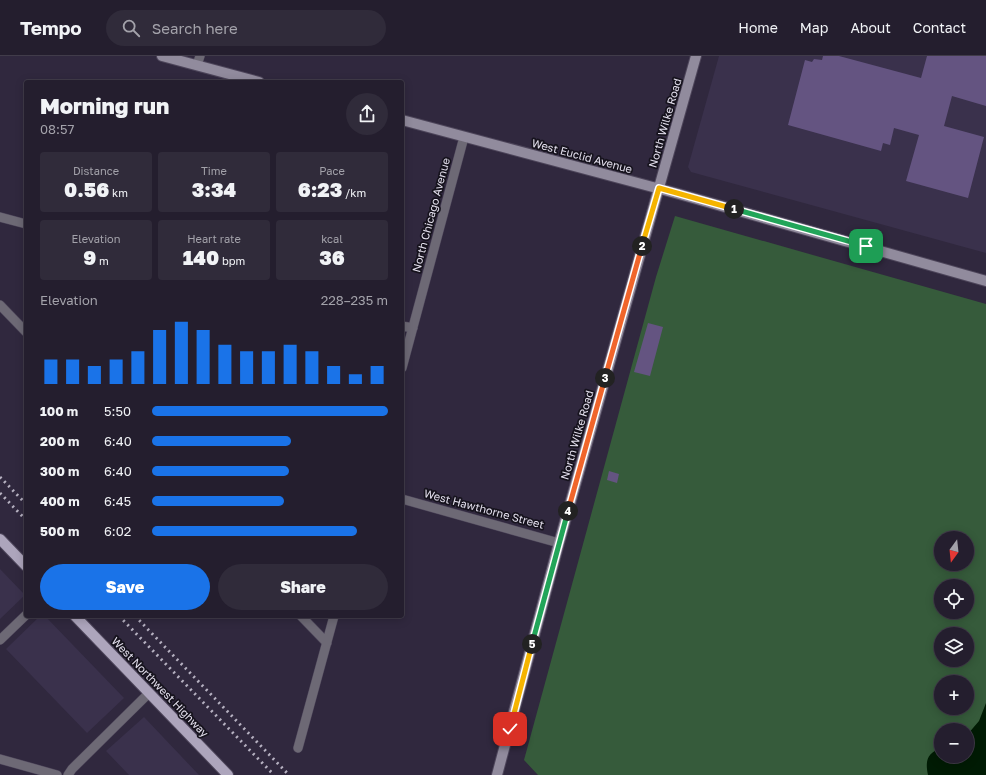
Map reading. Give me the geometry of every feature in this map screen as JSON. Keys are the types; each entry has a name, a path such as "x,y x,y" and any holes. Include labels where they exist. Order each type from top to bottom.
{"main road":[{"path":"162,56 198,61 253,80"},
{"name":"North Wilke Road","path":"497,775 696,56"},
{"name":"West Euclid Avenue","path":"404,121 659,188 986,281"},
{"path":"0,539 24,564"},
{"name":"West Northwest Highway","path":"77,618 228,775"}],"street":[{"name":"North Chicago Avenue","path":"404,360 464,137"},
{"path":"0,217 24,223"},
{"path":"0,306 24,330"},
{"path":"404,326 412,328"},
{"name":"West Hawthorne Street","path":"404,500 560,543"},
{"path":"0,640 24,617"},
{"path":"303,618 327,643"},
{"path":"298,748 333,618"},
{"path":"68,775 72,769 149,693"},
{"path":"0,759 56,775"}],"shaded area":[{"path":"719,56 986,56 986,253 691,172 688,167"},
{"path":"675,216 986,304 986,775 538,775 524,760 656,277"},
{"path":"0,569 24,594 24,596 0,619"},
{"path":"38,618 47,618 124,698 87,733 6,649"},
{"path":"986,703 986,775 928,775 928,758 934,751 934,763 974,763 974,727 979,721"},
{"path":"144,717 199,775 129,775 106,751"}],"building":[{"path":"823,56 839,56 921,78 927,56 986,56 986,106 952,96 944,126 984,137 968,198 906,181 919,135 894,128 890,145 883,143 881,151 788,125 805,60 812,62 814,59 822,60"},
{"path":"648,323 663,327 650,376 634,372"},
{"path":"609,471 619,474 617,483 607,480"}],"railway":[{"path":"0,477 24,502"},
{"path":"0,493 24,518"},
{"path":"121,618 274,775"},
{"path":"137,618 289,775"}],"route":[{"path":"510,729 574,489 659,188 866,246"}]}
